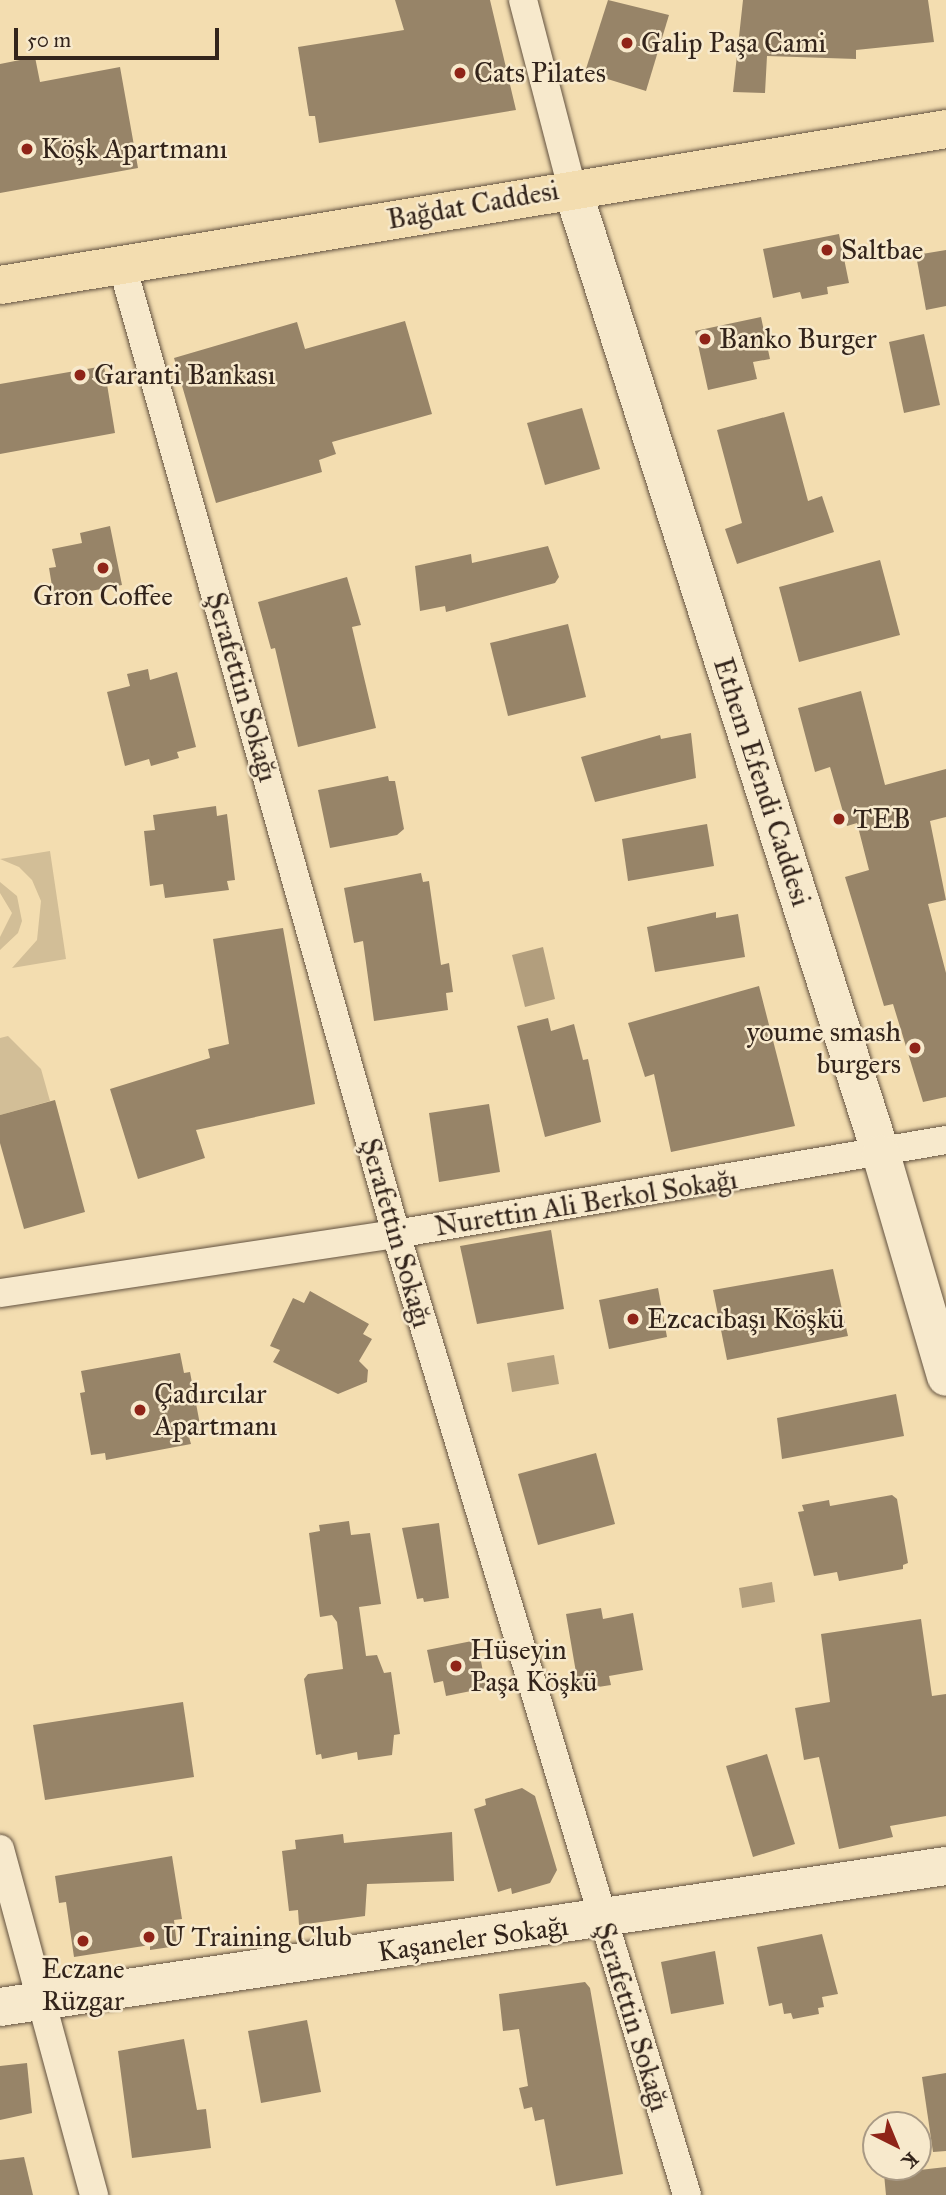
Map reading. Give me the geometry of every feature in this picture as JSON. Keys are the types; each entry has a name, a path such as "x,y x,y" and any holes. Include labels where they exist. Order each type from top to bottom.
{"main road":[{"name":"Bağdat Caddesi","path":"0,285 572,188 946,129"},
{"name":"Ethem Efendi Caddesi","path":"572,188 881,1154 946,1377"},
{"name":"Kaşaneler Sokağı","path":"0,2007 601,1921 946,1866"}],"street":[{"path":"523,0 572,188"},
{"name":"Şerafettin Sokağı","path":"122,265 396,1234 601,1921 687,2195"},
{"name":"Nurettin Ali Berkol Sokağı","path":"0,1293 396,1234 881,1154 946,1140"},
{"path":"0,1849 94,2195"}],"shaded area":[{"path":"50,851 66,959 12,968 37,940 41,901 32,880 19,867 0,859"},
{"path":"0,882 17,896 22,921 18,933 0,950 0,937 12,913 0,893"},
{"path":"543,947 555,999 525,1007 512,955"},
{"path":"8,1036 41,1069 50,1101 0,1115 0,1038"},
{"path":"554,1355 559,1384 512,1392 507,1363"},
{"path":"772,1582 775,1602 742,1608 739,1588"}],"building":[{"path":"395,0 490,0 516,110 319,143 315,116 309,116 298,47 404,30"},
{"name":"Galip Paşa Cami","path":"608,0 669,15 646,91 585,72"},
{"path":"743,0 928,0 934,42 856,50 856,59 767,56 765,93 733,92"},
{"path":"35,57 40,82 120,67 138,168 0,193 0,64"},
{"path":"839,234 849,283 827,287 828,294 802,299 800,292 773,298 763,249"},
{"path":"946,250 946,306 926,310 916,255"},
{"path":"761,317 770,359 753,362 757,379 708,390 695,331"},
{"path":"405,321 432,414 332,442 336,454 319,460 322,472 216,503 174,358 297,322 305,349"},
{"path":"924,334 940,405 904,413 889,342"},
{"path":"104,366 115,433 0,454 0,384"},
{"path":"582,408 600,469 545,485 527,423"},
{"path":"784,412 808,501 822,496 834,532 737,564 725,529 742,523 717,430"},
{"path":"110,526 122,585 54,598 49,568 56,567 52,549 82,543 80,533"},
{"path":"548,546 559,577 555,583 446,612 445,606 420,611 415,566 471,554 472,563"},
{"path":"880,560 900,635 799,662 779,587"},
{"path":"347,577 361,625 352,627 376,728 298,747 275,648 271,649 258,602"},
{"path":"568,624 586,697 508,716 490,643"},
{"path":"148,669 150,680 177,672 196,747 177,752 179,758 151,766 149,759 125,766 107,692 130,686 127,674"},
{"path":"861,691 885,785 946,769 946,817 930,821 946,900 928,904 946,973 946,1097 923,1102 893,1004 884,1006 845,877 869,870 857,823 847,826 830,767 815,772 798,708"},
{"path":"691,733 696,778 595,802 581,757 660,735 661,739"},
{"path":"388,776 389,781 395,781 404,829 397,835 330,848 318,790"},
{"path":"216,806 217,816 227,814 235,880 227,881 229,890 165,898 163,884 150,886 144,831 155,830 153,815"},
{"path":"707,824 714,866 628,881 622,839"},
{"path":"421,873 423,882 429,881 441,965 449,963 453,992 446,993 448,1010 374,1021 363,941 354,943 344,888"},
{"path":"716,912 716,918 738,914 745,957 655,972 647,927"},
{"path":"283,928 315,1104 196,1130 205,1158 138,1179 110,1089 210,1058 208,1049 229,1044 213,939"},
{"path":"759,986 795,1126 671,1152 654,1074 645,1077 628,1023"},
{"path":"548,1018 551,1031 574,1024 583,1060 588,1059 601,1122 545,1137 517,1026"},
{"path":"55,1100 85,1212 24,1229 0,1143 0,1115"},
{"path":"489,1104 500,1172 439,1182 429,1113"},
{"path":"551,1230 564,1309 477,1324 460,1246"},
{"path":"833,1269 848,1336 727,1360 713,1290"},
{"name":"Ezcacıbaşı Köşkü","path":"658,1288 667,1337 609,1349 599,1300"},
{"path":"310,1291 369,1324 363,1334 372,1339 359,1361 368,1370 367,1382 338,1394 273,1362 280,1350 270,1346 293,1298 304,1303"},
{"name":"Çadırcılar Apartmanı","path":"180,1353 184,1373 190,1372 202,1435 189,1437 191,1444 106,1460 105,1453 91,1455 80,1393 85,1392 81,1371"},
{"path":"896,1394 904,1436 782,1459 777,1418"},
{"path":"596,1453 615,1524 538,1545 518,1474"},
{"path":"892,1495 897,1499 908,1563 903,1565 903,1569 839,1581 837,1572 814,1576 798,1512 804,1511 802,1505 829,1500 830,1506"},
{"path":"349,1521 351,1535 370,1533 381,1604 359,1607 366,1656 377,1655 384,1673 391,1672 400,1734 394,1735 392,1755 358,1760 357,1752 322,1759 321,1754 316,1755 304,1679 308,1674 343,1669 337,1622 332,1615 320,1617 309,1533 320,1531 319,1525"},
{"path":"439,1523 449,1598 424,1602 423,1598 417,1599 402,1528"},
{"path":"601,1608 603,1619 633,1613 643,1670 609,1676 611,1685 579,1690 566,1614"},
{"path":"921,1619 932,1696 946,1694 946,1816 890,1826 893,1837 839,1849 819,1757 804,1760 795,1708 830,1702 821,1634"},
{"name":"Hüseyin Paşa Köşkü","path":"477,1640 486,1688 446,1696 443,1681 434,1683 427,1650"},
{"path":"183,1702 194,1777 45,1800 33,1725"},
{"path":"767,1754 795,1844 753,1857 726,1766"},
{"path":"522,1788 535,1796 557,1870 550,1883 512,1894 511,1888 498,1892 474,1809 486,1805 485,1799"},
{"path":"452,1832 454,1881 367,1884 365,1916 299,1925 298,1910 289,1911 282,1851 296,1849 295,1840 343,1834 344,1843"},
{"path":"172,1856 182,1919 174,1920 177,1946 150,1950 150,1945 74,1957 66,1902 59,1903 55,1876"},
{"path":"822,1934 838,1994 822,1997 824,2007 818,2008 819,2014 793,2019 791,2013 784,2014 782,2003 769,2006 757,1947"},
{"path":"715,1951 724,2004 671,2014 661,1962"},
{"path":"585,1982 590,1988 623,2174 556,2186 544,2119 535,2121 532,2107 524,2109 519,2088 528,2086 519,2029 503,2031 499,1994"},
{"path":"307,2020 321,2092 261,2103 248,2031"},
{"path":"184,2039 197,2110 206,2109 211,2148 132,2158 118,2051"},
{"path":"27,2063 32,2113 0,2120 0,2066"},
{"path":"946,2073 946,2151 933,2152 932,2111 927,2111 922,2077"},
{"path":"24,2157 33,2195 0,2195 0,2160"},
{"path":"946,2167 946,2195 886,2195 885,2181 932,2181 932,2169"}],"place":[{"name":"Galip Paşa Cami","path":"627,43"},
{"name":"Cats Pilates","path":"460,73"},
{"name":"Köşk Apartmanı","path":"27,149"},
{"name":"Saltbae","path":"827,250"},
{"name":"Banko Burger","path":"705,339"},
{"name":"Garanti Bankası","path":"80,375"},
{"name":"Gron Coffee","path":"103,568"},
{"name":"TEB","path":"839,819"},
{"name":"youme smash burgers","path":"915,1048"},
{"name":"Ezcacıbaşı Köşkü","path":"633,1319"},
{"name":"Çadırcılar Apartmanı","path":"140,1410"},
{"name":"Hüseyin Paşa Köşkü","path":"456,1666"},
{"name":"U Training Club","path":"149,1937"},
{"name":"Eczane Rüzgar","path":"83,1941"}]}
